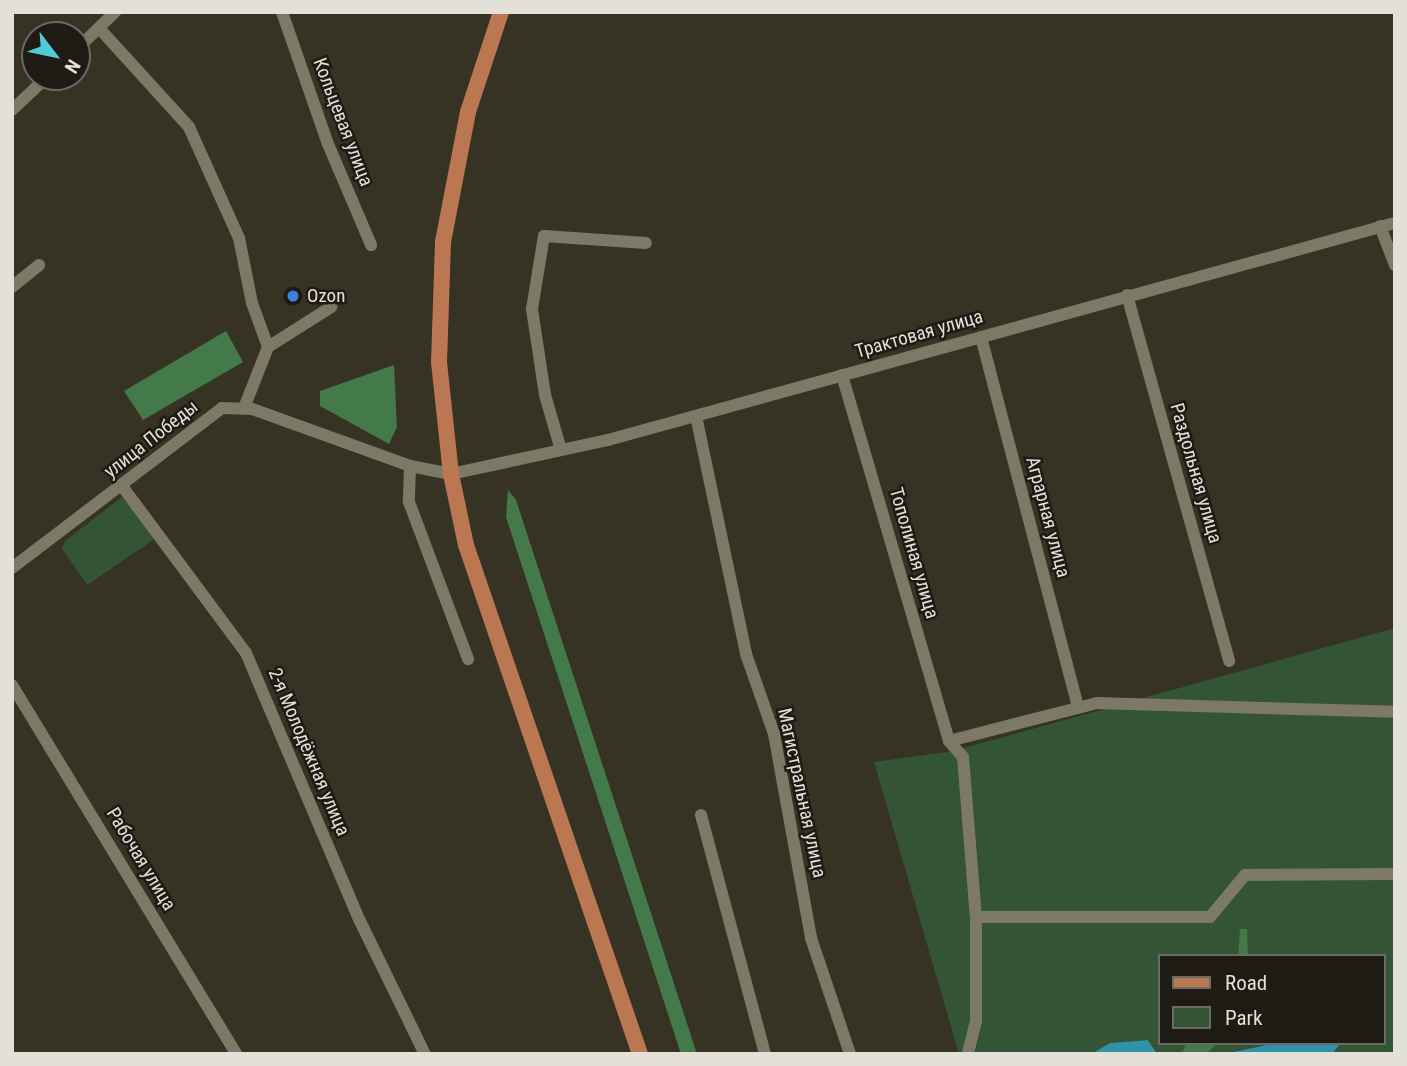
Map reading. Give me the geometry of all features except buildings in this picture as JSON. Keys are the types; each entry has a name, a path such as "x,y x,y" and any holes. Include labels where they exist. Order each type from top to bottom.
{"main road":[{"path":"502,12 468,113 443,242 439,362 451,474 467,545 640,1054"}],"street":[{"path":"91,36 115,12"},
{"name":"Кольцевая улица","path":"282,12 328,144 371,245"},
{"path":"99,29 189,127 239,238 252,303 268,347"},
{"path":"12,110 32,91"},
{"name":"Трактовая улица","path":"451,474 696,416 1395,223"},
{"path":"1381,226 1395,265"},
{"path":"561,450 545,395 532,309 544,236 646,243"},
{"path":"12,287 39,265"},
{"name":"Раздольная улица","path":"1127,295 1229,661"},
{"path":"331,307 268,347 244,408 410,466 451,474"},
{"name":"Аграрная улица","path":"981,337 1078,708"},
{"name":"Тополиная улица","path":"842,375 949,741 962,757 976,917 975,1021 968,1054"},
{"name":"улица Победы","path":"12,568 222,408 244,408"},
{"name":"Магистральная улица","path":"696,416 746,654 774,734 811,938 850,1054"},
{"path":"410,466 409,502 468,659"},
{"name":"2-я Молодёжная улица","path":"122,486 246,653 360,921 425,1054"},
{"name":"Рабочая улица","path":"12,685 236,1054"},
{"path":"949,741 1097,703 1395,712"},
{"path":"701,814 765,1054"},
{"path":"976,917 1210,917 1245,875 1395,874"}],"green space":[{"path":"226,331 243,362 143,420 124,391"},
{"path":"394,365 397,427 389,444 320,406 320,391"},
{"path":"508,490 516,500 697,1054 681,1054 506,517"},
{"path":"122,497 156,538 87,585 62,548 65,541"},
{"path":"1395,628 1395,1053 1332,1054 1339,1045 1386,1045 1386,954 1158,954 1158,1045 1267,1045 1224,1054 1157,1054 1148,1040 1110,1043 1091,1054 959,1054 874,762 953,751"},
{"path":"1240,929 1247,929 1248,954 1238,954"},
{"path":"1186,1045 1216,1045 1206,1054 1181,1054"}],"water":[{"path":"1148,1040 1157,1054 1091,1054 1110,1043"},
{"path":"1267,1045 1339,1045 1332,1054 1224,1054"}],"place":[{"name":"Ozon","path":"293,296"}]}
